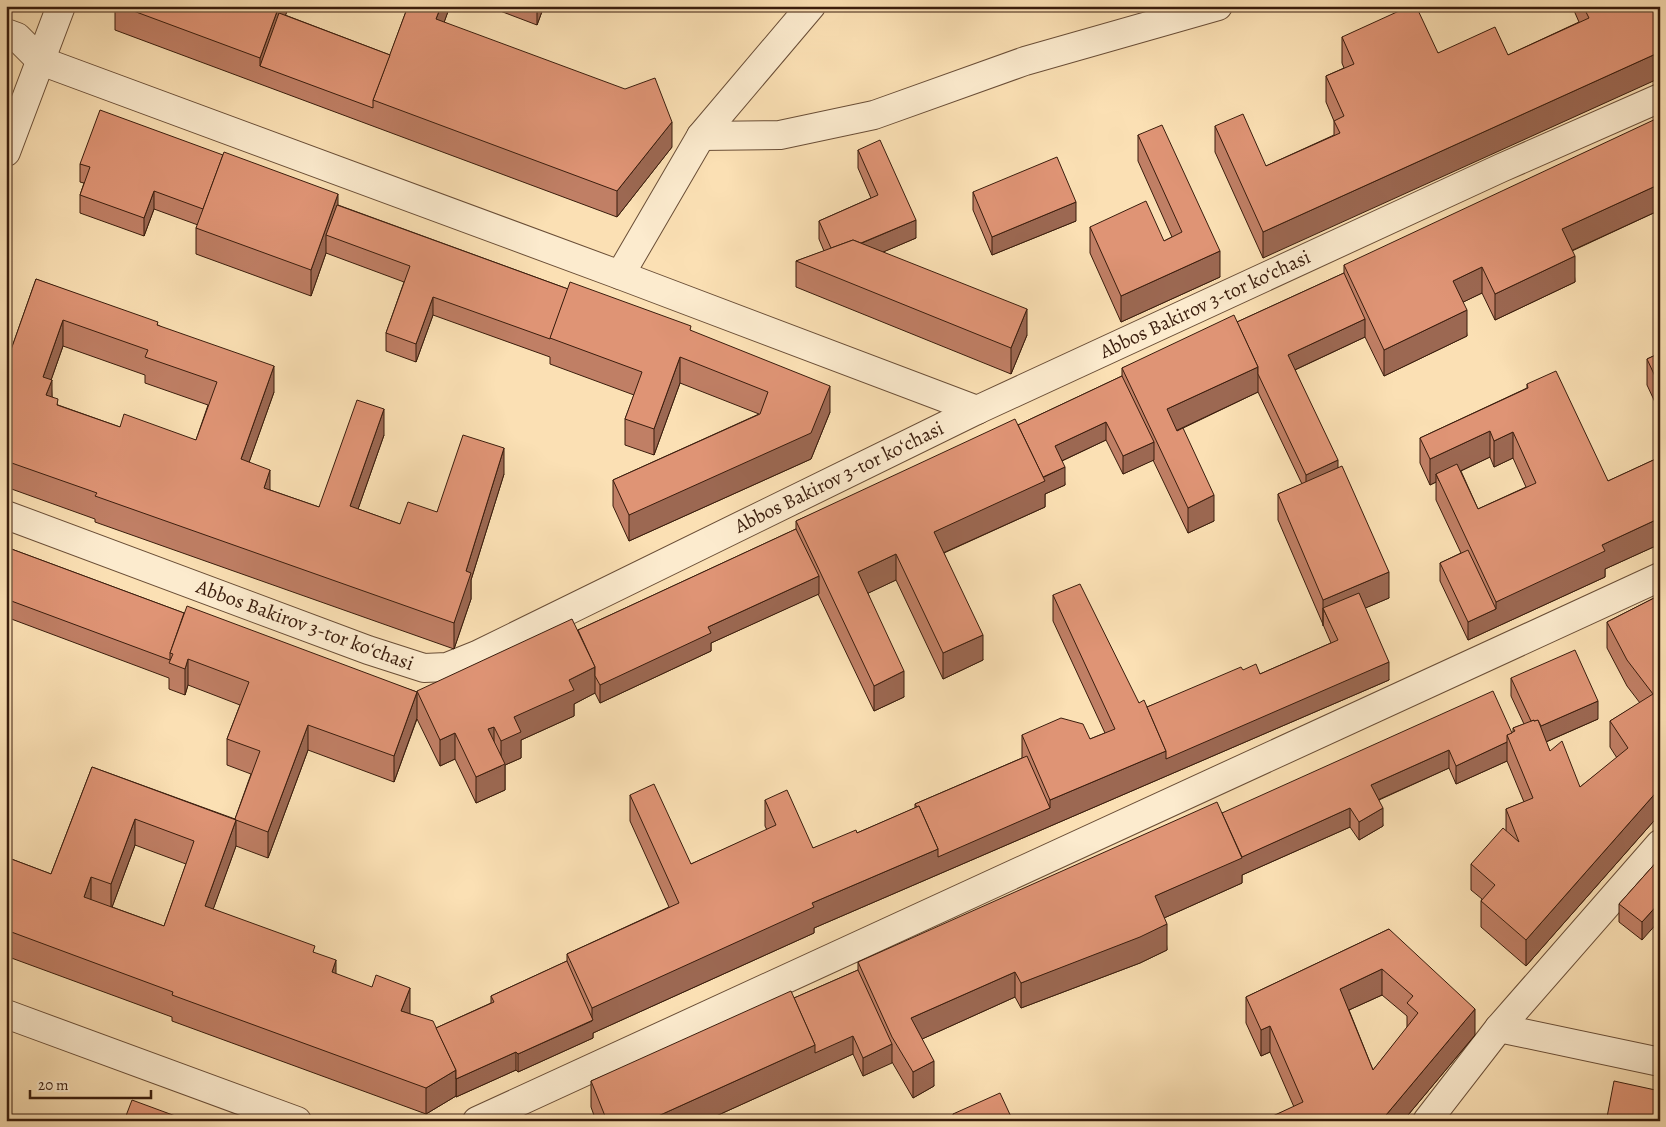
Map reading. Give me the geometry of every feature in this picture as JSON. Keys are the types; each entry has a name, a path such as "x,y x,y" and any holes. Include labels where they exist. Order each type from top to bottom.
{"street":[{"path":"6,152 61,6"},
{"path":"620,275 701,136 811,6"},
{"path":"701,136 780,135 874,114 1025,61 1218,6"},
{"path":"6,33 17,37 41,61 620,275 977,410"},
{"name":"Abbos Bakirov 3-tor koʻchasi","path":"6,515 368,650 424,668 448,668 977,410 1501,168 1660,98"},
{"path":"477,1121 1660,577"},
{"path":"1428,1121 1499,1028 1660,844"},
{"path":"6,1014 297,1121"},
{"path":"1499,1028 1660,1062"}],"building":[{"path":"120,6 279,6 260,58"},
{"path":"408,6 441,6 436,19 625,89 655,78 672,122 617,191 373,100"},
{"path":"1410,6 1416,6 1438,53 1495,27 1508,55 1589,18 1583,6 1660,6 1660,52 1263,232 1215,126 1243,114 1266,166 1340,133 1334,121 1344,116 1326,76 1354,64 1342,37"},
{"path":"279,13 390,55 373,100 373,108 260,66"},
{"path":"100,110 223,155 203,209 154,191 144,218 80,195 90,167 80,164"},
{"path":"1660,117 1660,184 1562,229 1575,256 1495,294 1482,267 1453,281 1467,310 1384,350 1344,265"},
{"path":"1162,125 1220,251 1121,296 1090,227 1146,201 1164,241 1182,232 1138,135"},
{"path":"880,140 916,220 861,243 853,240 831,248 819,221 878,195 858,150"},
{"path":"224,152 338,194 311,270 196,228"},
{"path":"1057,157 1076,202 992,237 973,192"},
{"path":"337,205 568,289 550,339 433,297 416,344 386,333 410,266 326,235"},
{"path":"853,240 1027,309 1011,348 796,261"},
{"path":"1344,273 1365,319 1288,355 1338,460 1306,475 1258,374 1258,367 1237,322"},
{"path":"36,279 158,322 157,325 274,366 241,459 270,470 264,488 319,507 357,400 384,409 350,506 400,524 408,502 437,512 463,435 504,448 466,571 471,573 454,623 95,496 97,493 6,461 6,364","holes":["63,320 148,350 145,357 217,382 196,440 124,414 120,427 57,405 58,399 46,395 52,380 43,377"]},
{"path":"570,282 691,326 690,330 830,386 811,433 629,515 613,480 760,414 768,392 680,357 654,429 625,419 642,372 550,338"},
{"path":"1234,315 1258,367 1167,409 1177,431 1183,428 1214,495 1188,508 1122,368"},
{"path":"1660,353 1660,387 1647,359"},
{"path":"1556,371 1608,481 1660,457 1660,518 1602,545 1605,551 1496,602 1436,474 1457,464 1478,509 1536,483 1513,432 1494,441 1490,431 1430,459 1420,438 1528,388 1527,384"},
{"path":"1122,376 1154,442 1123,456 1106,422 1055,446 1065,467 1043,477 1018,425"},
{"path":"1015,419 1045,481 934,532 983,635 943,653 896,554 858,572 904,671 874,686 796,521"},
{"path":"1342,466 1389,572 1323,600 1278,494"},
{"path":"796,529 819,576 708,627 711,633 600,685 595,676 595,667 578,630"},
{"path":"6,547 184,613 170,653 170,660 6,599"},
{"path":"1468,550 1496,609 1468,622 1440,563"},
{"path":"1080,584 1139,703 1144,700 1166,751 1050,800 1022,735 1061,718 1083,724 1090,739 1115,729 1053,595"},
{"path":"1359,593 1389,662 1166,759 1166,751 1147,707 1241,667 1243,670 1256,664 1260,674 1338,640 1323,608"},
{"path":"1660,595 1660,643 1657,645 1660,648 1660,788 1526,940 1481,901 1495,885 1471,864 1503,828 1519,842 1506,809 1533,798 1507,735 1515,731 1513,728 1538,720 1550,751 1562,741 1580,787 1628,748 1610,721 1653,694 1627,660 1607,622"},
{"path":"187,606 417,692 394,756 308,725 268,832 235,819 260,751 227,739 249,682 188,659 185,669 169,663 173,654 170,653"},
{"path":"572,619 595,667 569,680 574,690 514,717 521,732 501,741 494,727 488,729 505,764 476,777 455,733 440,740 417,691"},
{"path":"1575,650 1598,701 1541,726 1538,720 1531,721 1511,678"},
{"path":"1493,691 1512,733 1507,735 1507,742 1456,766 1449,750 1371,785 1383,808 1359,822 1350,808 1242,857 1222,813"},
{"path":"1027,756 1050,808 938,857 938,849 919,806 917,807 915,804"},
{"path":"92,767 236,820 205,906 315,946 313,952 336,960 332,972 372,987 376,975 410,988 401,1011 433,1021 456,1070 426,1088 172,995 173,992 6,930 6,857 51,874","holes":["135,819 194,841 164,926 84,897 91,877 111,884"]},
{"path":"654,784 691,864 776,825 765,800 787,790 813,848 856,830 857,833 919,806 938,849 812,903 814,907 592,1008 567,954 679,903 630,795"},
{"path":"1217,802 1242,858 1155,896 1167,924 1140,937 1021,983 1015,972 911,1018 934,1061 913,1072 892,1037 858,962"},
{"path":"1660,858 1660,902 1642,922 1619,904"},
{"path":"1389,929 1475,1009 1381,1121 1262,1121 1303,1102 1270,1026 1261,1030 1246,997","holes":["1382,969 1413,996 1407,1003 1418,1013 1373,1070 1340,989"]},
{"path":"567,961 593,1020 518,1054 516,1052 456,1079 456,1070 436,1028 494,1002 491,996"},
{"path":"858,970 892,1044 863,1058 853,1036 815,1053 815,1045 794,998"},
{"path":"791,991 815,1045 647,1121 607,1121 591,1081"},
{"path":"1614,1081 1660,1091 1660,1121 1627,1121 1607,1117"},
{"path":"1000,1093 1013,1121 956,1121 953,1114"},
{"path":"132,1100 189,1121 124,1121"}]}
